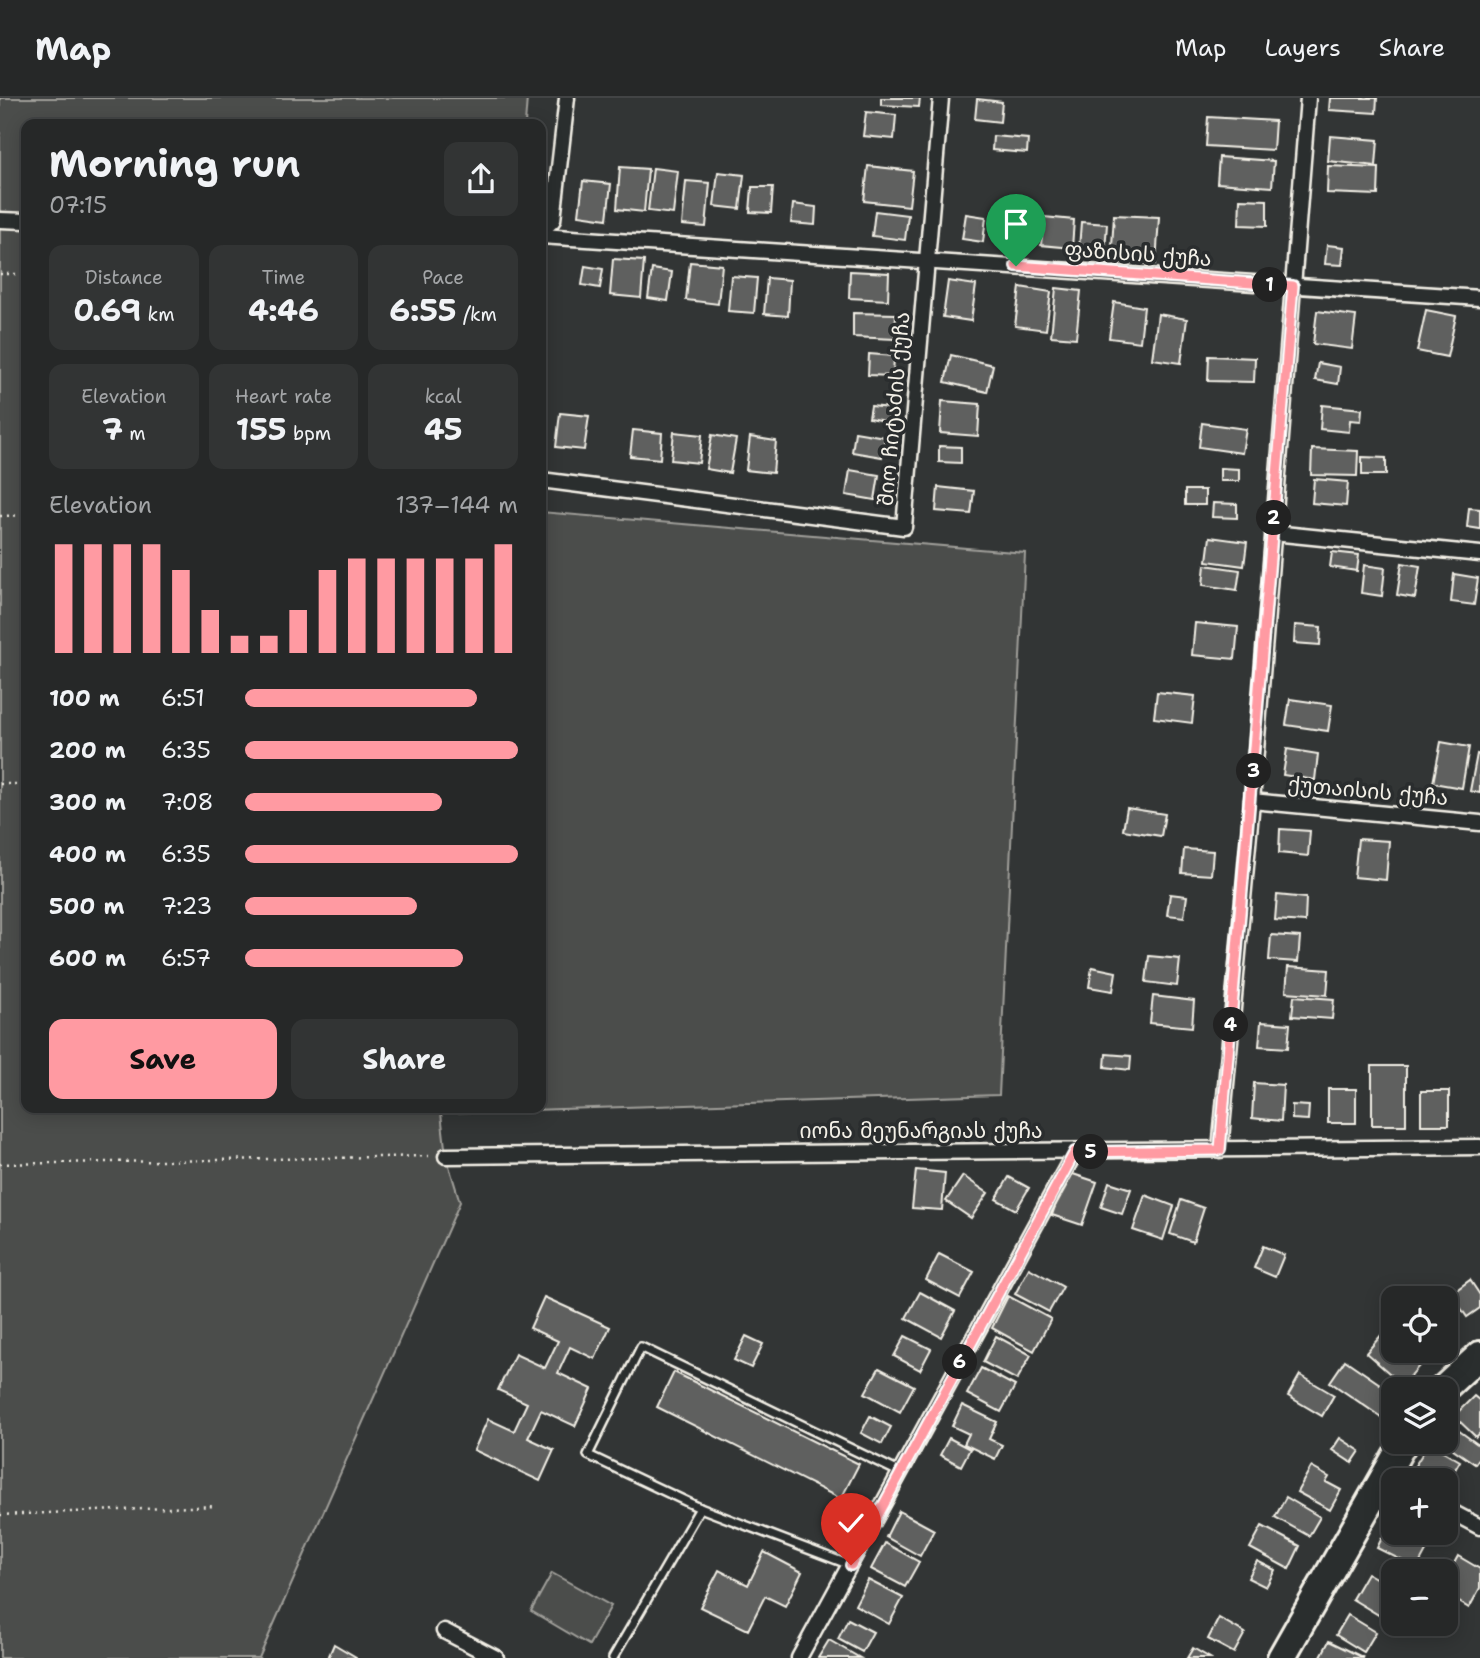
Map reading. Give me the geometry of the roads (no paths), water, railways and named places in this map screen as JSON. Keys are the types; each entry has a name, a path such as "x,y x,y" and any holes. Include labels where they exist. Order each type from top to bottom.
{"highway":[{"path":"1457,1377 1480,1355"},
{"path":"1280,1658 1381,1490"}],"street":[{"path":"546,226 553,220 567,98"},
{"name":"შიო ჩიტაძის ქუჩა","path":"546,481 904,527 941,98"},
{"path":"1220,1150 1252,801 1308,98"},
{"path":"0,220 21,221"},
{"name":"ფაზისის ქუჩა","path":"546,236 1480,298"},
{"path":"1273,533 1480,554"},
{"name":"ქუთაისის ქუჩა","path":"1252,801 1480,823"},
{"name":"იონა მეუნარგიას ქუჩა","path":"446,1156 838,1150 1075,1152 1480,1147"},
{"path":"799,1658 1075,1152"},
{"path":"1458,1515 1480,1527"},
{"path":"444,1631 496,1658"}],"lane":[{"path":"851,1565 700,1508 588,1455 640,1347 899,1472"},
{"path":"613,1658 700,1508"}]}
